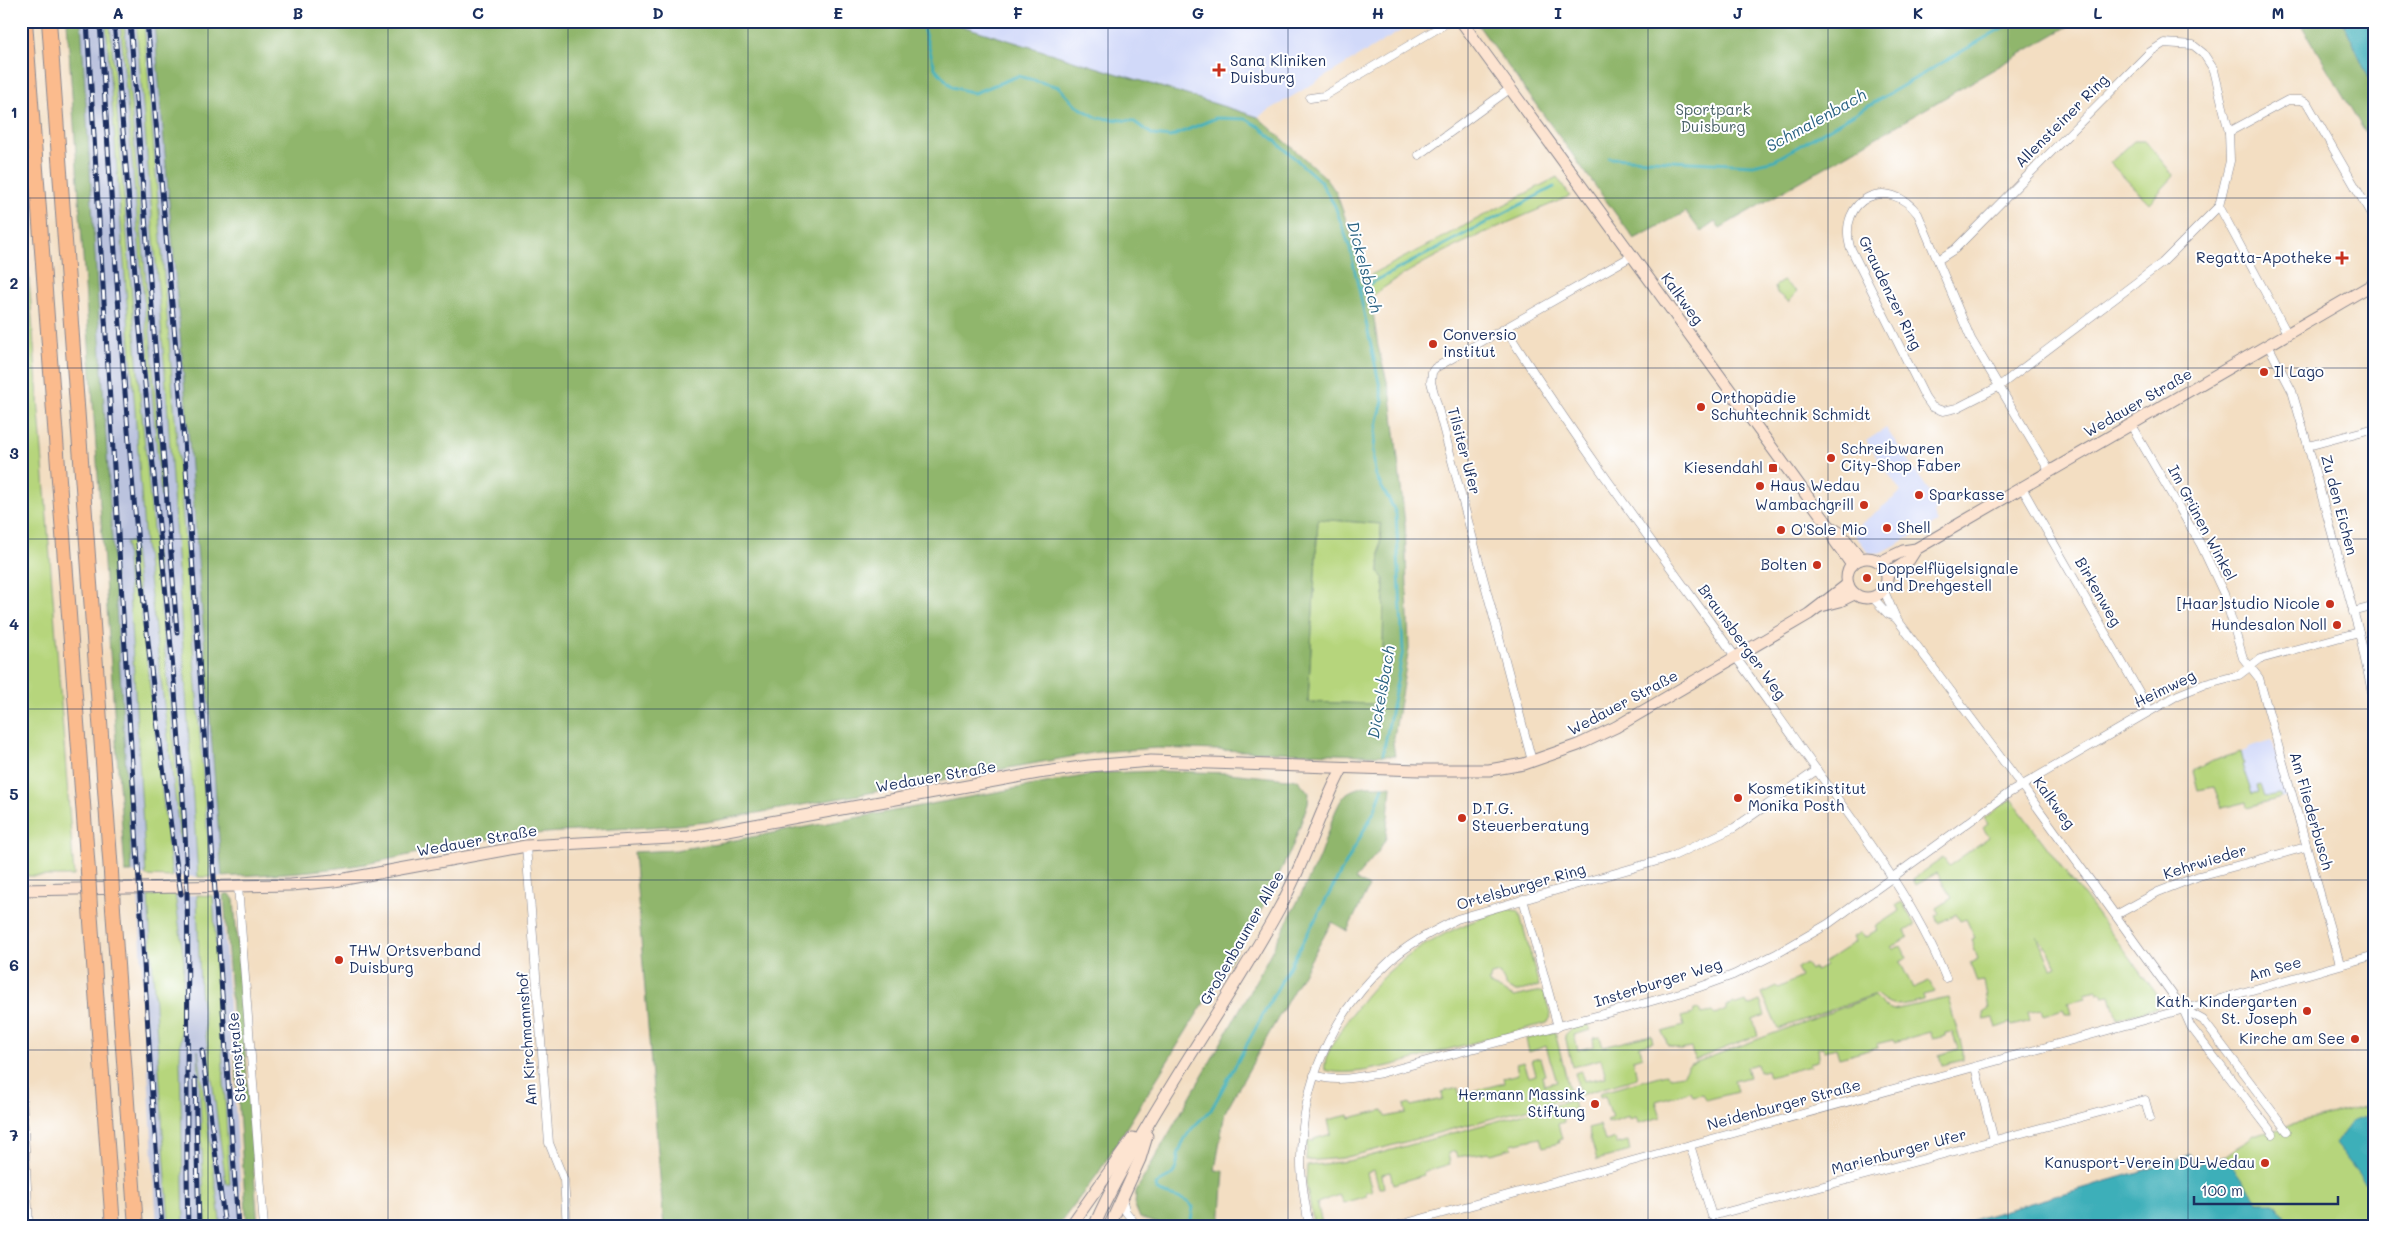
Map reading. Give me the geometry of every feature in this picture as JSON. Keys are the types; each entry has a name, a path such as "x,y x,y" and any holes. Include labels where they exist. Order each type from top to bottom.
{"highway":[{"path":"25,21 113,1227"},
{"path":"49,21 136,1227"}],"main road":[{"name":"Kalkweg","path":"1462,21 1830,526 1835,541 1856,562"},
{"name":"Wedauer Straße","path":"1880,562 1903,551 1916,549 2375,283"},
{"name":"Wedauer Straße","path":"1888,574 1909,560 1916,549"},
{"path":"1871,558 1880,562 1888,574 1884,591 1873,598 1863,598 1851,589 1848,574 1856,562 1871,558"},
{"name":"Wedauer Straße","path":"21,890 238,886 334,881 526,846 689,837 1038,773 1089,766 1150,761 1217,762 1342,769 1489,770 1532,761 1578,745 1616,727 1737,658 1821,606 1828,598 1851,589"},
{"name":"Großenbaumer Allee","path":"1094,1227 1121,1172 1154,1115 1281,906 1305,855 1326,799 1342,769"},
{"path":"1070,1227 1136,1133 1154,1115"},
{"name":"Großenbaumer Allee","path":"1109,1227 1140,1159 1154,1115"}],"street":[{"path":"1310,98 1324,96 1450,21"},
{"name":"Allensteiner Ring","path":"1938,260 1955,249 2150,52 2164,44 2193,45 2203,53 2214,70 2229,132 2230,161 2219,206"},
{"path":"1419,155 1512,88"},
{"path":"2229,132 2288,100 2301,100 2307,104 2375,221"},
{"name":"Graudenzer Ring","path":"1938,260 1918,214 1906,200 1892,194 1878,194 1863,200 1853,212 1847,236 1850,247 1932,407 1943,411 1958,408 1998,387"},
{"path":"1998,387 2162,263 2219,206 2287,333"},
{"name":"Tilsiter Ufer","path":"1532,761 1431,382 1432,372 1435,368 1632,256"},
{"path":"1938,260 1971,339 2050,472"},
{"name":"Braunsberger Weg","path":"1505,328 1569,427 1737,658 1893,878 1916,916 1946,978"},
{"name":"Zu den Eichen","path":"2268,345 2292,391 2354,612 2375,706"},
{"name":"Im Grünen Winkel","path":"2131,425 2202,545 2224,594 2243,658 2250,666"},
{"path":"2308,446 2375,428"},
{"name":"Birkenweg","path":"2022,488 2150,710"},
{"name":"Kalkweg","path":"1884,591 1896,618 2116,914 2183,1010 2191,1027 2272,1134"},
{"name":"Kalkweg","path":"1873,598 1888,614 1896,618"},
{"path":"2354,612 2375,606"},
{"name":"Heimweg","path":"2022,786 2178,695 2205,684 2239,675 2260,659 2359,632"},
{"name":"Am Fliederbusch","path":"2250,666 2259,678 2340,964"},
{"name":"Ortelsburger Ring","path":"1309,1227 1301,1163 1303,1122 1314,1075 1331,1035 1344,1014 1359,994 1390,960 1431,932 1457,919 1642,867 1698,846 1734,828 1817,770"},
{"name":"Insterburger Weg","path":"1314,1075 1328,1080 1357,1078 1558,1027 1697,988 1733,975 1778,953 1828,924 2022,786"},
{"name":"Am Kirchmannshof","path":"526,846 549,1144 564,1180 567,1227"},
{"name":"Kehrwieder","path":"2116,914 2158,892 2199,876 2306,847"},
{"name":"Sternstraße","path":"238,886 264,1227"},
{"path":"1523,899 1558,1027"},
{"name":"Am See","path":"2183,1010 2375,955"},
{"name":"Kalkweg","path":"2183,1010 2202,1020 2287,1131"},
{"name":"Neidenburger Straße","path":"1392,1227 2183,1010"},
{"path":"1975,1067 1994,1140"},
{"path":"21,1073 29,1227"},
{"name":"Marienburger Ufer","path":"1690,1145 1712,1216 2145,1100 2150,1118"},
{"path":"1121,1198 1126,1212 1138,1227"}],"shaded area":[{"path":"81,21 154,21 189,440 222,877 146,876 132,872"},
{"name":"Sana Kliniken Duisburg","path":"946,21 1417,21 1258,117"},
{"path":"1886,428 1938,504 1934,515 1938,522 1879,554 1869,553 1852,531 1901,492 1866,441"},
{"path":"2272,740 2288,797 2247,807 2246,802 2222,808 2214,787 2198,790 2193,771 2210,762"},
{"path":"197,895 200,990 226,1184 230,1184 213,896 222,895 243,1227 221,1227 199,1056 205,1227 157,1227 138,896"}],"green space":[{"path":"67,21 81,21 132,872 125,872"},
{"path":"120,21 124,21 164,497 161,497"},
{"path":"136,21 144,21 211,877 198,877 166,386"},
{"path":"154,21 946,21 1258,117 1325,177 1336,192 1361,262 1371,297 1378,347 1391,396 1405,524 1409,648 1393,743 1395,756 1157,748 1098,752 707,822 496,838 347,867 222,877 189,440","holes":["1318,519 1381,524 1379,573 1384,579 1383,653 1374,704 1308,702"]},
{"name":"Sportpark Duisburg","path":"1475,21 2077,21 1720,228 1715,222 1701,232 1686,212 1634,239"},
{"path":"2299,21 2343,21 2375,91 2375,149"},
{"path":"106,23 110,23 139,384 183,839 180,839 145,545"},
{"path":"2134,141 2145,141 2174,176 2149,203 2110,163"},
{"path":"21,172 74,876 21,876"},
{"path":"1557,177 1570,196 1442,253 1393,281 1371,297 1365,278"},
{"path":"1783,281 1797,292 1789,302 1777,293 1775,286"},
{"path":"1318,519 1381,524 1379,573 1384,579 1383,653 1374,704 1308,702"},
{"path":"126,542 133,542 172,877 146,876"},
{"path":"2241,752 2244,764 2242,765 2252,794 2259,792 2257,786 2261,785 2265,797 2279,794 2281,798 2247,807 2246,802 2222,808 2214,787 2198,790 2193,771 2210,762"},
{"path":"1160,771 1228,773 1298,780 1309,793 1308,803 1292,848 1259,914 1097,1175 1057,1227 664,1227 634,852 676,850 735,840 1100,773"},
{"path":"1365,786 1391,786 1386,838 1378,852 1355,879 1369,887 1347,931 1332,922 1225,1112 1215,1170 1224,1171 1220,1227 1169,1225 1140,1218 1135,1206 1136,1191 1275,946 1317,862 1333,817 1341,801 1349,792"},
{"path":"2011,799 2156,993 2158,1001 2156,1008 2117,1019 2110,995 2103,996 2101,992 2097,993 2096,990 2085,993 2086,998 2068,1002 2071,1014 2065,1014 2063,1009 2044,1015 2042,1009 2028,1012 2030,1021 2012,1026 2010,1023 1996,1028 1993,1018 1984,1020 1983,1013 1989,1009 1984,981 1977,982 1970,963 1978,959 1972,939 1975,938 1966,919 1960,921 1956,914 1939,923 1935,916 1939,914 1936,908 1952,898 1937,873 1916,885 1913,879 1943,858 1949,866 1989,837 1983,828 1988,824 1984,818","holes":["2037,936 2048,950 2057,967 2052,969"]},
{"path":"175,894 184,961 180,1060 184,1227 169,1227 148,896"},
{"path":"224,894 230,894 234,900 258,1227 247,1227"},
{"path":"197,895 213,896 230,1184 226,1184 200,990"},
{"path":"1902,902 1915,925 1905,931 1908,937 1891,947 1893,949 1901,946 1907,958 1900,962 1913,988 1929,981 1935,992 1923,995 1923,1000 1898,1005 1882,999 1876,994 1778,1029 1762,993 1801,977 1797,968 1805,963 1810,970 1814,968 1816,971 1825,966 1823,963 1855,942 1853,937 1861,932 1865,937 1877,930 1875,927 1899,911 1896,905"},
{"path":"1508,909 1519,911 1539,986 1516,992 1508,988 1499,973 1491,975 1489,984 1514,997 1541,991 1544,993 1551,1017 1547,1023 1383,1067 1352,1072 1325,1070 1328,1054 1339,1033 1375,985 1393,968 1413,952 1434,939 1457,928"},
{"path":"1874,996 1884,1006 1893,1010 1948,998 1963,1051 1963,1060 1942,1065 1939,1055 1958,1049 1952,1032 1933,1039 1930,1032 1894,1042 1893,1040 1876,1044 1877,1048 1839,1058 1836,1048 1825,1051 1823,1047 1818,1048 1819,1057 1817,1061 1809,1063 1810,1066 1769,1077 1767,1070 1759,1072 1757,1064 1746,1067 1749,1077 1734,1081 1737,1092 1706,1100 1702,1094 1693,1096 1691,1091 1656,1101 1661,1117 1639,1123 1636,1117 1630,1119 1629,1116 1608,1123 1607,1120 1612,1118 1605,1096 1600,1097 1599,1093 1666,1074 1671,1077 1682,1075 1689,1065"},
{"path":"1760,1001 1765,1015 1753,1020 1758,1035 1695,1060 1691,1048 1681,1050 1668,1045 1662,1032 1684,1026 1681,1017 1693,1014 1694,1010 1699,1009 1701,1014 1712,1012 1715,1015 1726,1010 1726,1006 1734,1003 1736,1005 1746,1002 1748,1006"},
{"path":"1588,1024 1590,1030 1574,1035 1578,1050 1594,1046 1593,1038 1600,1037 1603,1047 1651,1035 1653,1042 1640,1046 1642,1056 1633,1059 1637,1078 1580,1095 1575,1073 1581,1071 1584,1081 1606,1077 1601,1059 1572,1067 1565,1035 1572,1028"},
{"path":"1555,1032 1571,1097 1343,1158 1306,1161 1307,1141 1314,1141 1314,1139 1331,1134 1328,1120 1349,1115 1350,1118 1383,1110 1386,1117 1406,1113 1404,1105 1409,1103 1411,1106 1443,1099 1442,1092 1458,1088 1460,1096 1504,1083 1503,1078 1518,1074 1516,1064 1524,1062 1529,1077 1536,1075 1532,1060 1540,1058 1545,1075 1542,1076 1544,1085 1557,1082 1546,1046 1529,1052 1526,1039"},
{"path":"198,1050 221,1227 205,1227"},
{"path":"1573,1100 1575,1109 1561,1112 1564,1122 1558,1124 1562,1139 1558,1140 1559,1143 1543,1147 1540,1138 1511,1144 1512,1148 1491,1154 1489,1152 1457,1157 1455,1151 1448,1153 1450,1164 1423,1172 1424,1175 1393,1184 1390,1172 1382,1174 1384,1188 1379,1188 1374,1170 1367,1173 1372,1191 1366,1192 1366,1196 1343,1203 1339,1195 1317,1203 1323,1227 1314,1227 1306,1183 1307,1166 1370,1156"},
{"path":"2375,1103 2375,1227 1948,1227 2173,1162 2190,1154 2195,1166 2225,1156 2253,1135"},
{"path":"1600,1125 1605,1141 1615,1139 1617,1144 1628,1141 1630,1151 1597,1160 1588,1128"}],"water":[{"path":"2343,21 2375,21 2375,91"},
{"path":"2375,1113 2375,1185 2365,1182 2335,1144 2353,1120"},
{"path":"2190,1154 2194,1166 2225,1156 2258,1202 2274,1202 2285,1216 2285,1227 1948,1227 2173,1162"}],"waterway":[{"name":"Dickelsbach","path":"921,21 935,68 952,87 974,93 1018,76 1059,87 1075,105 1098,118 1133,121 1153,135 1170,137 1216,118 1246,119 1260,127 1320,181 1335,206 1350,248 1383,401 1375,438 1374,467 1378,480 1396,514 1403,650 1383,754"},
{"name":"Schmalenbach","path":"1609,158 1753,165 1775,160 2014,21"},
{"path":"1360,289 1554,187"},
{"name":"Dickelsbach","path":"1190,1227 1193,1207 1185,1200 1161,1193 1157,1190 1156,1185 1174,1172 1180,1149 1186,1137 1211,1110 1375,810 1383,787"}],"railway":[{"path":"87,21 152,1095 162,1227"},
{"path":"100,21 130,459 140,568 165,785 181,894"},
{"path":"114,21 139,317 181,764 186,865 188,968 188,1227"},
{"path":"130,21 177,632"},
{"path":"147,21 184,440 238,1227"},
{"path":"202,1050 225,1227"},
{"path":"195,1079 199,1227"}],"place":[{"name":"Sana Kliniken Duisburg","path":"1219,70"},
{"name":"Regatta-Apotheke","path":"2342,258"},
{"name":"Conversio institut","path":"1433,344"},
{"name":"Il Lago","path":"2264,372"},
{"name":"Orthopädie Schuhtechnik Schmidt","path":"1701,407"},
{"name":"Schreibwaren City-Shop Faber","path":"1831,458"},
{"name":"Kiesendahl","path":"1773,468"},
{"name":"Haus Wedau","path":"1760,486"},
{"name":"Sparkasse","path":"1919,495"},
{"name":"Wambachgrill","path":"1864,505"},
{"name":"Shell","path":"1887,528"},
{"name":"O'Sole Mio","path":"1781,530"},
{"name":"Bolten","path":"1817,565"},
{"name":"Doppelflügelsignale und Drehgestell","path":"1867,578"},
{"name":"[Haar]studio Nicole","path":"2330,604"},
{"name":"Hundesalon Noll","path":"2337,625"},
{"name":"Kosmetikinstitut Monika Posth","path":"1738,798"},
{"name":"D.T.G. Steuerberatung","path":"1462,818"},
{"name":"THW Ortsverband Duisburg","path":"339,960"},
{"name":"Kath. Kindergarten St. Joseph","path":"2307,1011"},
{"name":"Kirche am See","path":"2355,1039"},
{"name":"Hermann Massink Stiftung","path":"1595,1104"},
{"name":"Kanusport-Verein DU-Wedau","path":"2265,1163"}]}
